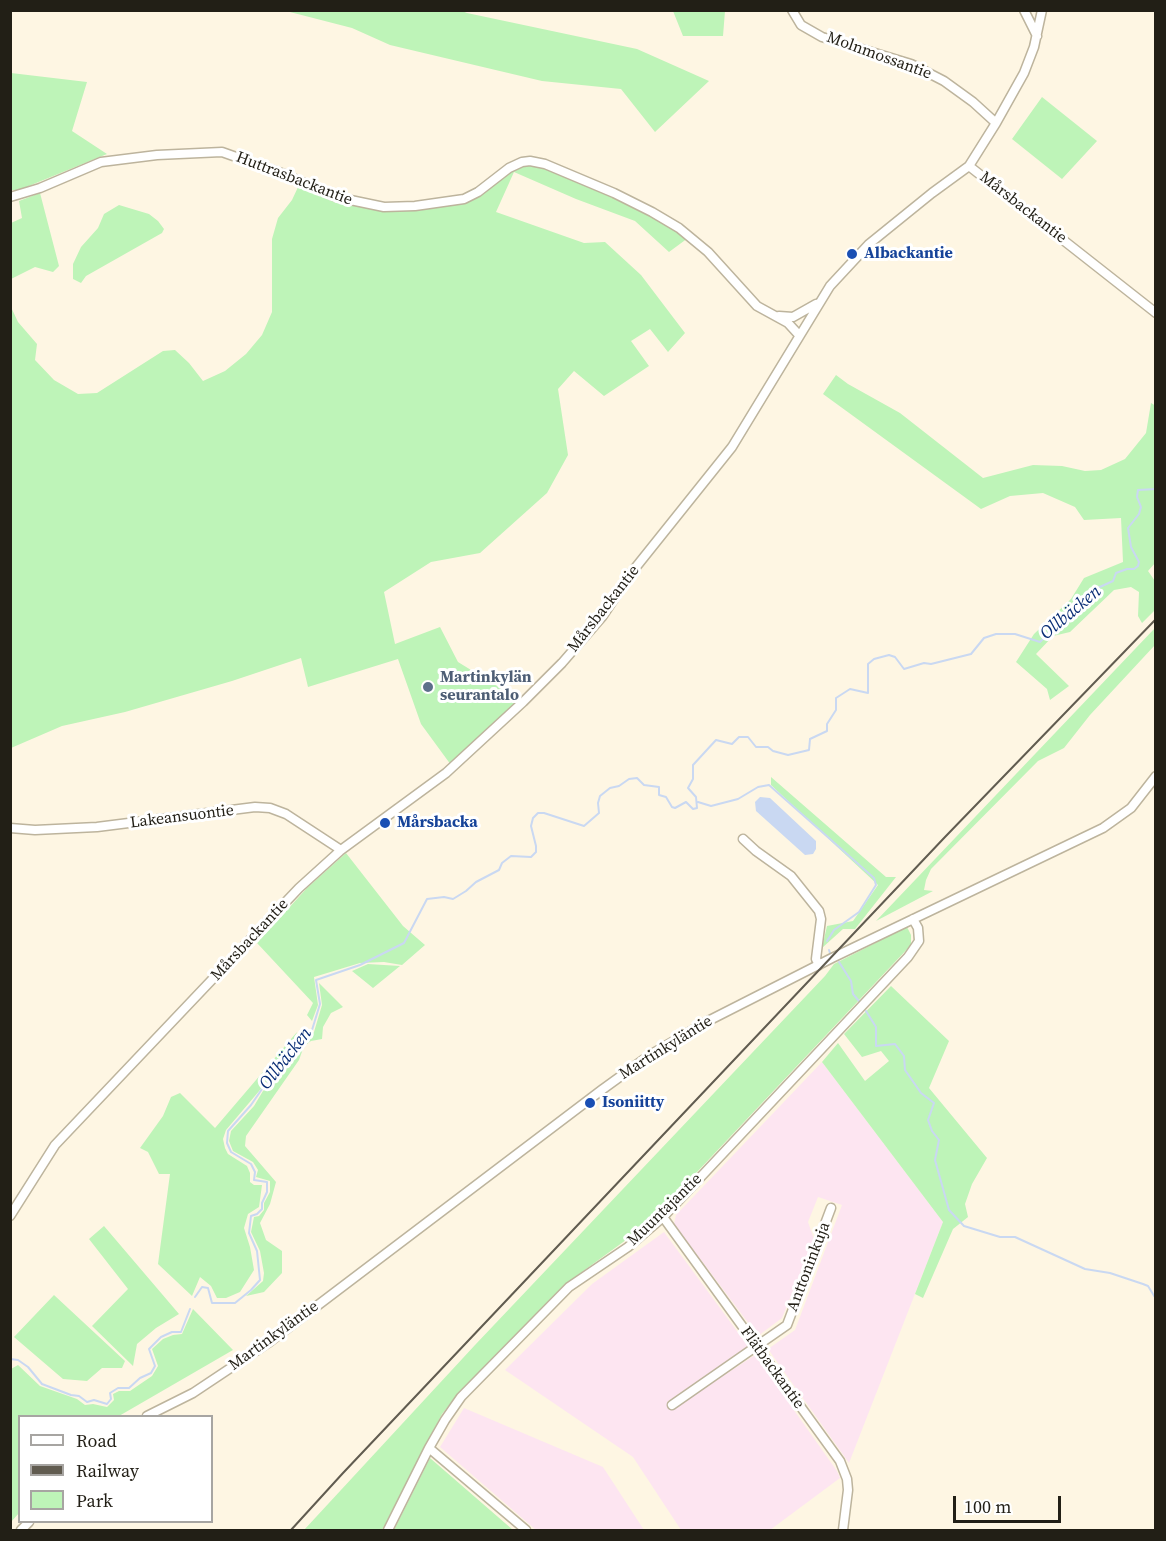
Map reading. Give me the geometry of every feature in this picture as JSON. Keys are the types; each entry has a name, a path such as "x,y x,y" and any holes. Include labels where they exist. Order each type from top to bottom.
{"street":[{"name":"Molnmossantie","path":"792,10 801,25 822,37 910,64 944,81 973,102 996,123"},
{"path":"1024,10 1037,36"},
{"path":"969,166 1024,73 1037,36 1042,10"},
{"name":"Huttrasbackantie","path":"10,197 50,184 101,162 157,155 222,152 284,174 336,197 384,207 415,206 464,199 478,192 509,168 530,161 545,164 614,193 679,228 708,252 757,306 788,323 799,335"},
{"name":"Mårsbackantie","path":"10,1216 55,1144 299,888 341,850 446,773 562,663 602,617 632,572 732,447 819,302 869,244 932,193 969,166 1155,313"},
{"path":"776,316 793,317 819,302"},
{"name":"Martinkyläntie","path":"149,1415 193,1393 268,1343 650,1055 708,1021 819,965 1103,828 1131,808 1155,776"},
{"name":"Lakeansuontie","path":"10,828 35,830 97,828 255,807 270,808 286,814 341,850"},
{"path":"743,839 791,876 819,911 821,919 816,959 819,965"},
{"name":"Muuntajantie","path":"388,1530 429,1448 461,1397 569,1287 628,1247 663,1217 908,957 919,940 918,928 913,919"},
{"name":"Anttoninkuja","path":"672,1405 788,1325 831,1208"},
{"name":"Flätbackantie","path":"663,1217 844,1469 848,1490 843,1530"},
{"path":"429,1448 526,1530"}],"shaded area":[{"path":"822,1062 943,1222 849,1463 768,1349 795,1330 842,1205 818,1197 808,1222 814,1239 782,1318 758,1336 674,1224 676,1215"},
{"path":"664,1232 748,1346 667,1402 673,1409 755,1355 840,1478 770,1530 681,1530 633,1457 505,1370 592,1284"},
{"path":"464,1408 603,1467 644,1530 536,1530 440,1447"}],"green space":[{"path":"286,11 462,11 637,49 709,81 655,132 621,89 542,81 390,45 352,28"},
{"path":"673,11 725,11 723,36 683,36"},
{"path":"11,73 87,82 72,131 107,154 19,190 11,190"},
{"path":"1042,97 1097,141 1062,179 1012,139"},
{"path":"530,164 548,168 613,196 651,215 688,238 669,252 635,221 514,172 496,212 584,243 605,242 641,275 685,333 668,352 650,329 631,341 649,366 604,396 574,371 558,389 568,455 547,493 480,553 431,562 384,592 395,644 440,627 458,662 515,697 517,704 451,765 421,724 398,659 308,687 301,658 125,712 62,726 11,748 10,305 18,322 37,344 35,360 54,380 78,394 97,393 163,351 175,350 203,381 225,371 246,354 262,335 272,312 272,239 278,218 292,200 299,185 348,203 447,205 509,170"},
{"path":"40,193 59,266 53,272 35,267 11,279 11,223 22,218 19,201"},
{"path":"119,205 149,214 164,229 162,233 86,276 81,283 73,279 73,264 81,247 98,228 104,214"},
{"path":"836,375 900,413 983,478 1033,465 1062,466 1085,471 1101,470 1125,459 1146,433 1151,403 1156,406 1156,562 1148,571 1155,581 1155,610 1142,623 1138,616 1139,592 1131,587 1114,590 1070,632 1053,636 1036,654 1069,686 1050,700 1047,689 1016,662 1034,634 1071,599 1084,578 1123,562 1121,518 1084,520 1075,507 1043,493 1010,496 981,509 823,394"},
{"path":"1155,628 1155,645 1090,715 1064,748 1038,761 931,869 924,890 933,891 876,921"},
{"path":"771,777 886,877 896,877 855,929 843,929 822,948 827,926 853,921 878,885 771,785"},
{"path":"346,853 403,926 425,945 402,965 384,962 360,963 314,977 318,1005 312,1021 307,1015 313,1003 257,943 307,888"},
{"path":"907,927 911,935 911,945 648,1224 564,1285 461,1390 442,1414 382,1530 304,1530 834,964"},
{"path":"368,964 400,966 373,988 352,971"},
{"path":"319,983 343,1007 331,1013 323,1027 322,1039 311,1041 304,1046 299,1060 246,1136 245,1146 276,1182 270,1204 260,1223 266,1240 282,1251 282,1273 264,1292 246,1296 263,1281 260,1251 251,1232 254,1217 259,1216 264,1210 264,1203 270,1192 270,1181 256,1177 258,1170 253,1162 233,1151 229,1141 231,1131 254,1106 263,1091 293,1062 298,1048 314,1032 322,1005"},
{"path":"891,986 949,1041 929,1088 987,1158 972,1184 965,1204 968,1217 953,1229 923,1298 915,1294 943,1222 822,1062 838,1043 865,1081 889,1061 881,1051 862,1057 844,1034"},
{"path":"297,1032 288,1057 226,1130 223,1139 228,1154 247,1166 250,1182 254,1185 262,1185 259,1207 248,1214 244,1228 254,1270 240,1292 226,1298 217,1298 211,1286 200,1277 192,1296 158,1264 170,1174 159,1174 148,1152 140,1148 163,1116 171,1097 180,1093 215,1128"},
{"path":"104,1226 179,1314 156,1328 137,1344 133,1366 92,1326 128,1289 89,1239"},
{"path":"54,1295 125,1361 122,1368 102,1368 87,1381 63,1379 14,1337"},
{"path":"193,1309 233,1350 121,1415 18,1415 18,1514 11,1522 11,1369 18,1365 40,1386 77,1399 85,1405 107,1407 114,1400 113,1394 119,1391 130,1391 152,1376 158,1366 152,1349 163,1339 182,1334"},
{"path":"430,1458 513,1530 394,1530"}],"water":[{"path":"760,797 770,798 816,841 813,854 805,855 756,811 755,802"}],"waterway":[{"name":"Ollbäcken","path":"195,1297 202,1287 208,1288 212,1303 235,1303 260,1280 257,1251 249,1233 251,1216 262,1209 267,1192 267,1182 254,1180 255,1172 251,1164 231,1152 227,1143 228,1131 262,1089 291,1059 296,1047 312,1030 320,1004 316,980 360,965 404,943 427,899 444,897 453,899 476,882 499,870 502,863 511,856 531,857 536,852 531,826 533,818 538,813 584,826 599,813 600,796 610,788 619,786 629,779 637,778 644,785 659,787 659,795 666,797 672,807 675,808 686,802 693,809 697,808 696,797 688,788 693,779 693,765 716,740 732,744 739,737 748,737 756,747 768,747 773,751 788,755 809,750 810,739 827,731 827,724 836,710 836,698 850,689 868,693 868,664 874,659 889,655 895,657 904,669 971,654 984,638 996,634 1015,634 1040,642 1062,618 1083,606 1091,591 1113,581 1116,573 1138,566 1139,562 1131,547 1128,528 1139,514 1141,507 1137,497 1138,490 1156,489"},
{"path":"698,802 711,806 738,799 758,787 769,785 874,878 876,885 859,912 834,930 827,941"},
{"path":"839,962 851,981 853,994 859,1001"},
{"path":"866,1011 876,1027 876,1046 895,1044 904,1056 905,1070 921,1093 934,1103 928,1120 939,1140 935,1160 949,1210 964,1226 1000,1237 1015,1237 1085,1269 1110,1273 1143,1284 1148,1286 1156,1299"},
{"name":"Ollbäcken","path":"10,1359 18,1360 28,1367 42,1384 79,1396 87,1402 94,1400 107,1404 111,1399 110,1393 118,1388 129,1388 140,1378 151,1373 155,1366 149,1349 161,1337 172,1332 181,1332 190,1309"}],"railway":[{"path":"291,1530 945,837 1156,619"}],"place":[{"name":"Albackantie","path":"852,254"},
{"name":"Martinkylän seurantalo","path":"428,687"},
{"name":"Mårsbacka","path":"385,823"},
{"name":"Isoniitty","path":"590,1103"}]}
